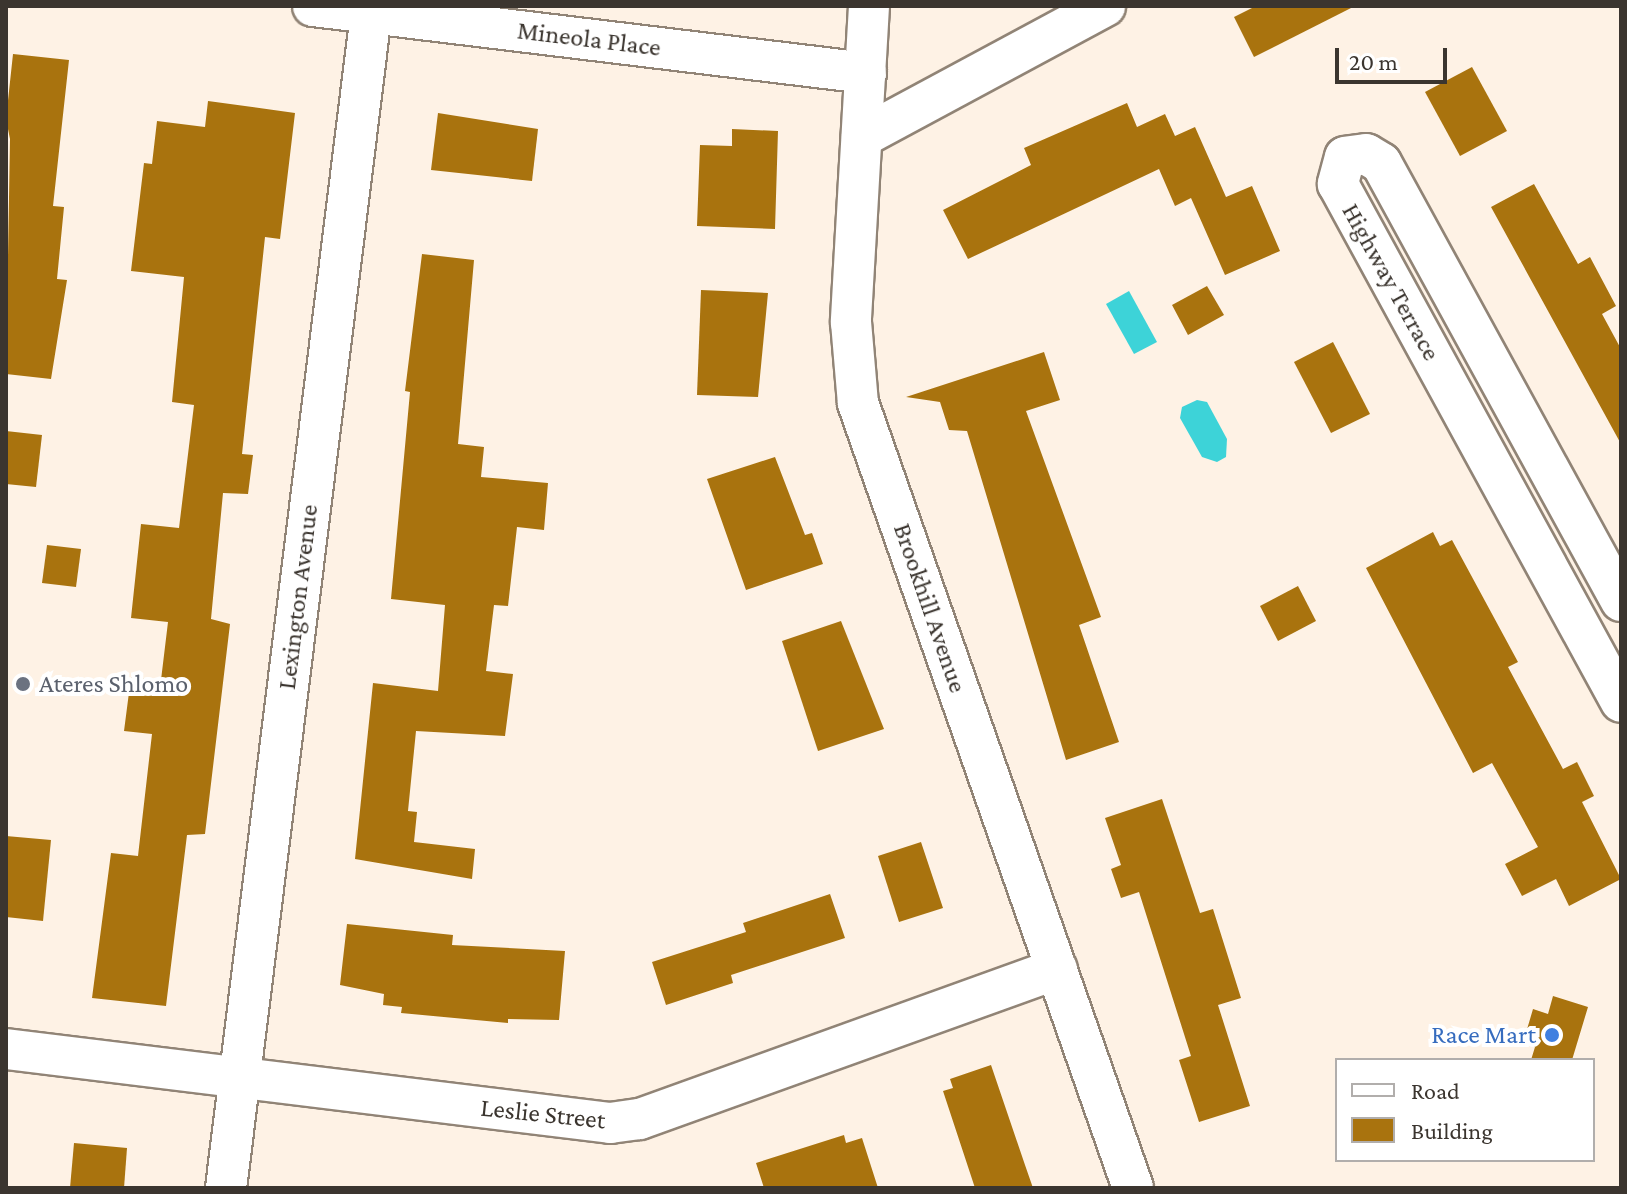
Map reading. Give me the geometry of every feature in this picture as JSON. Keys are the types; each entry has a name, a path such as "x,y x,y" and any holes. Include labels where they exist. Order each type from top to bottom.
{"street":[{"name":"Mineola Place","path":"313,6 371,9 866,73"},
{"name":"Brookhill Avenue","path":"869,6 851,322 858,403 1133,1188"},
{"path":"862,137 1105,6"},
{"name":"Lexington Avenue","path":"226,1188 371,9"},
{"name":"Highway Terrace","path":"1565,600 1614,588 1381,163 1366,154 1345,157 1338,184 1565,600 1621,702"},
{"name":"Leslie Street","path":"6,1049 610,1123 640,1119 1057,969"}],"water":[{"path":"1129,291 1157,342 1134,354 1106,304"},
{"path":"1197,400 1207,402 1227,439 1226,457 1217,462 1202,457 1180,418 1182,407"}],"building":[{"path":"1256,6 1355,6 1254,57 1234,17"},
{"path":"13,54 69,60 53,206 64,207 57,279 67,280 51,379 6,374 10,139 6,119"},
{"path":"1472,67 1507,131 1460,156 1425,92"},
{"path":"208,101 295,113 280,239 265,237 242,454 253,455 248,494 223,493 211,619 230,624 205,834 187,835 166,1006 92,998 111,853 138,856 152,734 124,731 131,677 161,680 168,622 131,618 141,524 179,528 194,405 172,402 184,277 131,271 144,163 152,164 157,121 205,127"},
{"path":"1127,103 1137,127 1165,114 1175,136 1195,127 1226,197 1252,186 1280,251 1225,275 1191,198 1175,206 1159,169 968,259 943,210 1031,165 1024,148"},
{"path":"438,113 538,129 532,181 431,170"},
{"path":"732,129 778,131 775,229 697,226 700,145 732,146"},
{"path":"1534,184 1578,264 1590,257 1616,306 1602,314 1621,349 1621,444 1491,207"},
{"path":"422,254 474,260 458,444 484,447 481,477 548,483 544,530 517,527 508,606 494,605 486,671 513,674 505,736 416,731 408,811 417,812 414,842 475,849 472,879 355,859 373,683 438,691 445,605 391,599 410,392 405,391"},
{"path":"1207,286 1224,315 1188,335 1172,305"},
{"path":"701,290 768,293 758,397 697,395"},
{"path":"1333,342 1370,414 1331,433 1294,362"},
{"path":"1044,352 1060,400 1026,411 1101,617 1079,625 1119,742 1066,760 967,431 949,430 940,402 906,397"},
{"path":"6,431 42,435 36,487 6,484"},
{"path":"775,457 805,535 812,533 823,564 746,590 707,479"},
{"path":"1433,532 1440,546 1452,540 1518,662 1508,667 1563,769 1577,762 1594,796 1582,802 1621,879 1569,906 1556,879 1522,896 1505,864 1538,847 1492,763 1473,773 1366,568"},
{"path":"47,545 81,549 76,587 42,583"},
{"path":"1298,586 1316,621 1278,641 1260,606"},
{"path":"841,621 884,729 818,751 782,641"},
{"path":"1162,799 1200,913 1213,909 1241,998 1218,1005 1250,1106 1199,1122 1179,1060 1191,1056 1139,892 1121,898 1111,869 1121,865 1105,818"},
{"path":"6,836 51,840 43,921 6,917"},
{"path":"921,842 943,908 899,922 878,856"},
{"path":"830,894 845,938 731,975 733,983 666,1005 652,962 746,932 743,923"},
{"path":"347,924 453,935 452,945 565,951 559,1020 508,1019 508,1023 401,1013 402,1007 383,1005 384,994 340,985"},
{"name":"Race Mart","path":"1553,996 1588,1007 1573,1058 1532,1058 1535,1047 1523,1043 1533,1009 1548,1014"},
{"path":"991,1065 1033,1188 975,1188 943,1091 953,1088 950,1079"},
{"path":"844,1135 846,1143 862,1138 878,1188 764,1188 756,1163"},
{"path":"74,1143 127,1148 124,1188 70,1188"}],"place":[{"name":"Ateres Shlomo","path":"23,684"},
{"name":"Race Mart","path":"1552,1035"}]}
